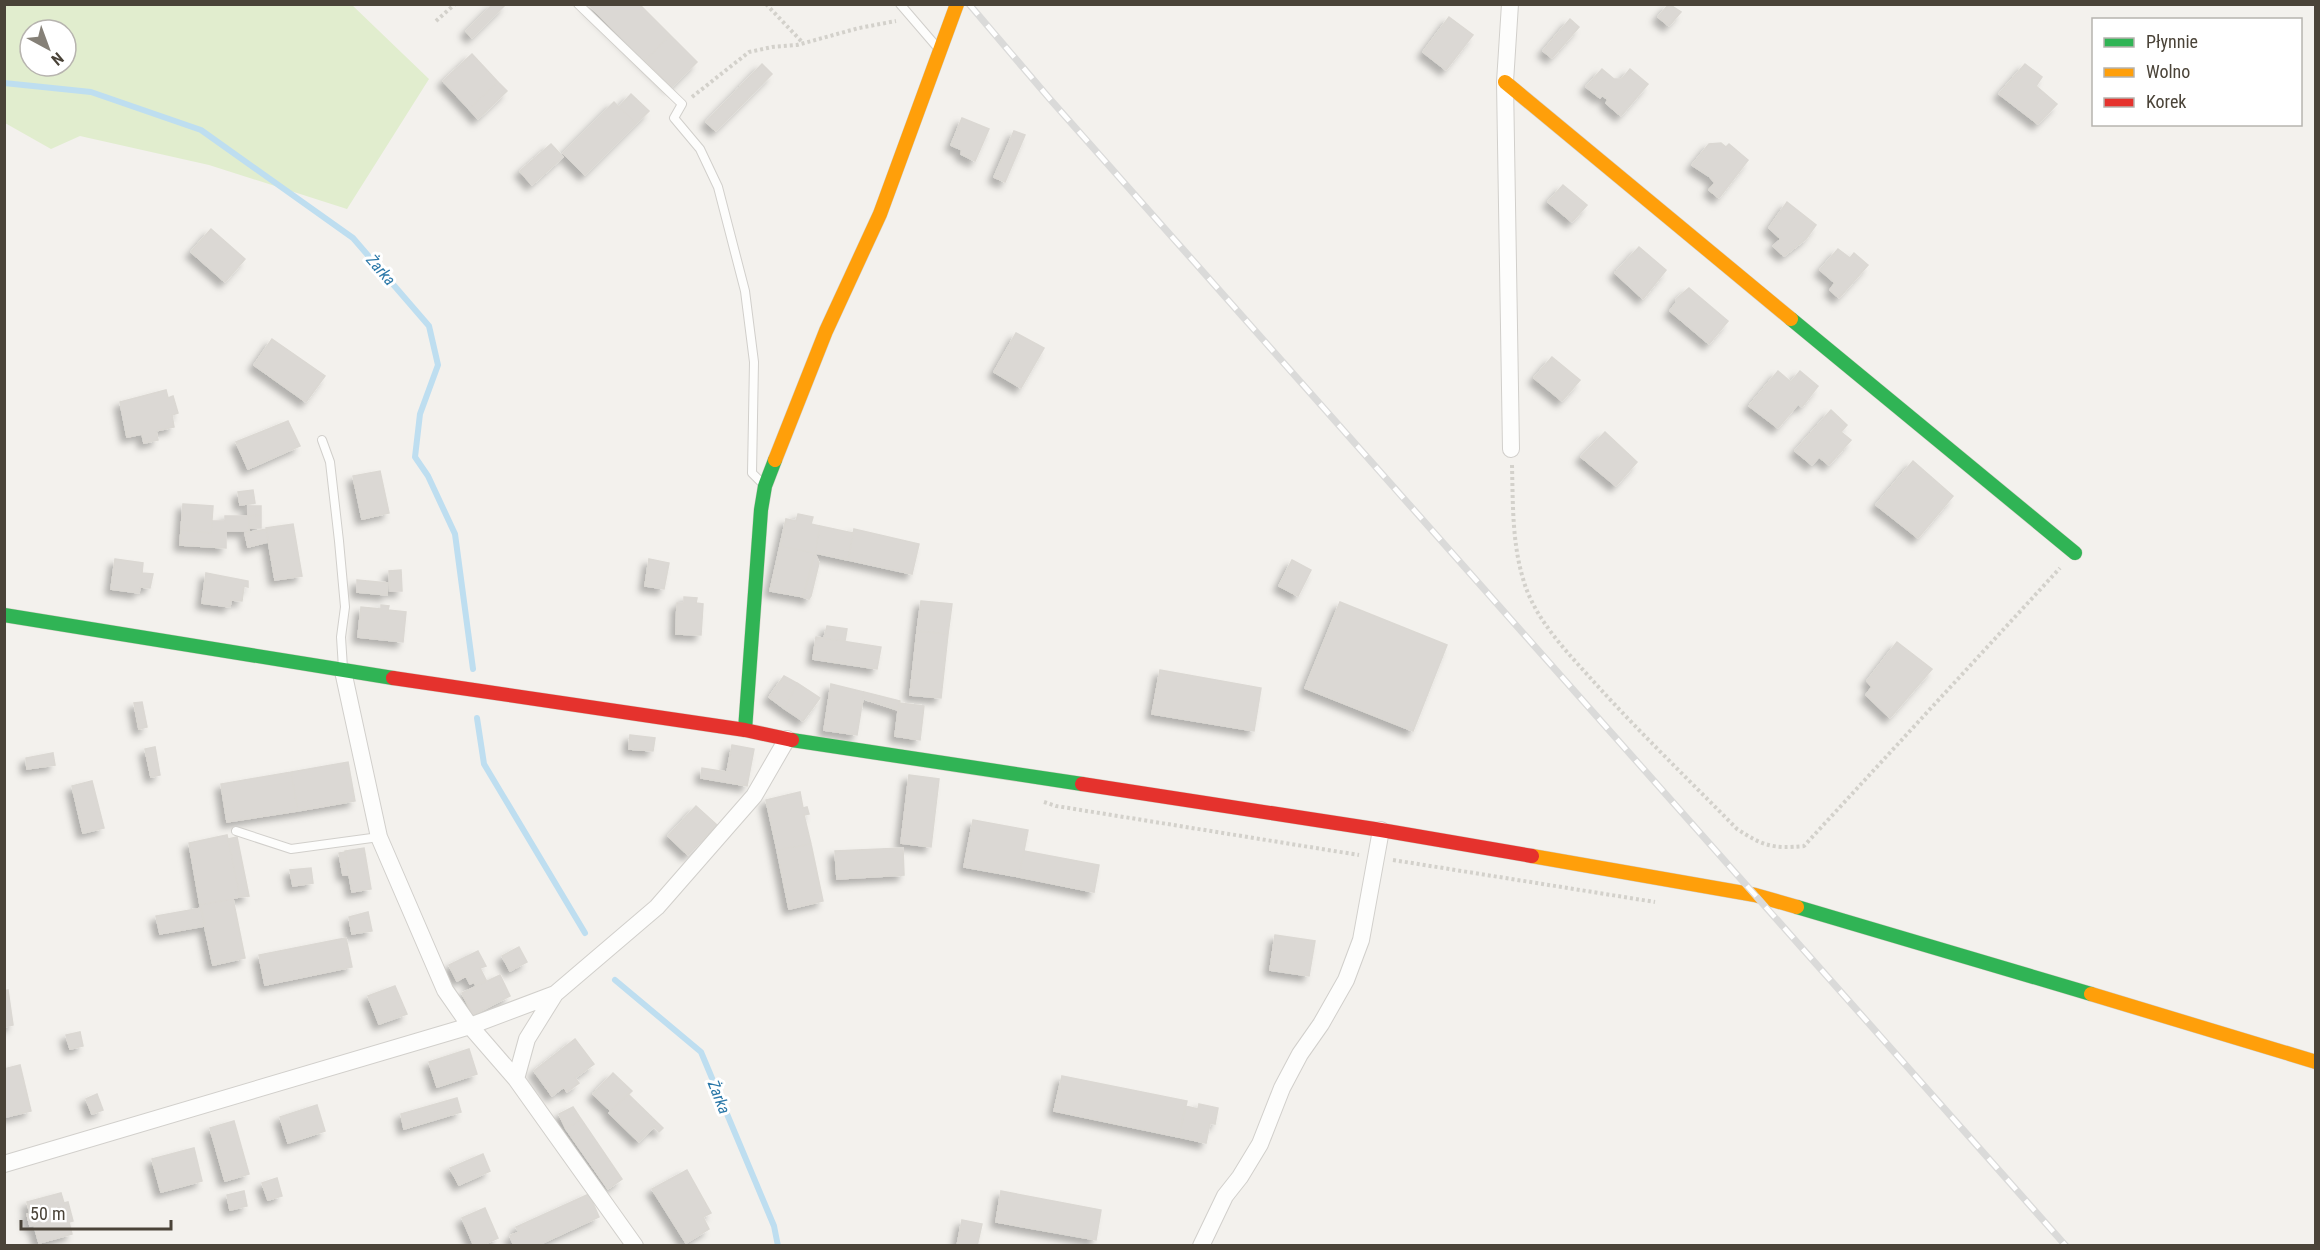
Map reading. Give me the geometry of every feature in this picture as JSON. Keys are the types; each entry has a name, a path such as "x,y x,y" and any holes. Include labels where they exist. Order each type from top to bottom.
{"main road":[{"path":"745,730 761,510 765,486 826,331 880,213 957,4"},
{"path":"1505,82 2074,552"},
{"path":"4,615 343,671 745,730 787,739 1381,830 1755,895 2316,1062"}],"street":[{"path":"1510,4 1505,82 1511,449"},
{"path":"343,671 379,837 444,990 470,1026 516,1079 635,1245"},
{"path":"516,1079 527,1039 555,994 657,907 754,796 787,739"},
{"path":"1201,1245 1225,1196 1240,1177 1260,1144 1282,1088 1300,1054 1321,1024 1346,980 1361,940 1381,830"},
{"path":"4,1164 470,1026 555,994"}],"lane":[{"path":"578,4 682,104 674,118 700,149 717,187 745,291 754,362 752,473 765,486"},
{"path":"900,4 940,51"},
{"path":"322,440 330,462 339,541 345,607 341,637 343,671"},
{"path":"236,831 291,849 379,837"}],"path":[{"path":"436,21 454,4"},
{"path":"766,4 804,43"},
{"path":"682,104 749,52 804,43 859,28 912,18"},
{"path":"1511,449 1515,546 1525,584 1540,615 1564,649 1627,719 1737,829 1757,842 1782,848 1804,846 2074,552"}],"green space":[{"path":"5,4 352,5 429,79 347,209 209,165 80,136 51,149 5,123"}],"building":[{"path":"493,4 506,4 472,38 466,31"},
{"path":"588,4 639,4 670,35 645,61"},
{"path":"1669,4 1681,12 1669,26 1658,17"},
{"path":"1449,17 1473,35 1446,70 1423,52"},
{"path":"1570,19 1579,27 1552,58 1543,51"},
{"path":"670,35 697,62 672,87 645,61"},
{"path":"472,54 498,82 469,109 443,81"},
{"path":"762,64 772,74 716,131 706,122"},
{"path":"2025,64 2042,77 2036,86 2057,104 2038,124 1999,94"},
{"path":"1602,69 1614,79 1622,79 1630,69 1648,84 1621,116 1606,103 1608,100 1602,95 1600,98 1586,87"},
{"path":"498,82 507,91 478,119 469,109"},
{"path":"631,94 649,111 636,124 619,107"},
{"path":"614,102 636,124 585,175 563,153"},
{"path":"962,118 989,129 975,161 961,154 962,150 951,145"},
{"path":"1014,131 1025,135 1005,182 994,177"},
{"path":"1721,143 1726,147 1729,144 1748,160 1719,198 1709,190 1715,183 1692,165 1709,144"},
{"path":"551,144 563,157 532,185 520,171"},
{"path":"1563,185 1587,205 1572,222 1548,202"},
{"path":"1787,202 1816,225 1806,239 1784,256 1773,246 1781,239 1769,228"},
{"path":"211,229 245,259 225,282 191,252"},
{"path":"1639,247 1666,270 1643,299 1615,273"},
{"path":"1838,249 1850,258 1854,253 1868,265 1839,298 1830,290 1835,283 1820,270"},
{"path":"1689,288 1728,321 1709,344 1670,311 1676,299"},
{"path":"1016,333 1044,348 1021,388 994,372"},
{"path":"272,339 325,376 306,402 254,365"},
{"path":"1552,357 1580,380 1562,401 1534,378"},
{"path":"1778,371 1791,382 1800,371 1818,386 1802,407 1798,404 1778,428 1749,406"},
{"path":"166,390 168,398 173,396 178,413 172,415 174,427 156,431 158,440 144,443 142,434 127,437 120,402"},
{"path":"1831,410 1847,425 1841,432 1851,440 1829,465 1819,457 1812,465 1795,451"},
{"path":"288,421 300,446 248,469 236,442"},
{"path":"1605,432 1637,462 1616,486 1581,457"},
{"path":"1913,461 1953,496 1918,538 1876,505"},
{"path":"380,471 389,513 362,519 353,476"},
{"path":"253,490 255,503 240,505 238,492"},
{"path":"183,504 213,506 211,533 181,530"},
{"path":"248,506 261,506 261,515 248,516"},
{"path":"798,514 813,517 811,524 820,526 815,553 780,546 786,519 796,521"},
{"path":"261,515 261,528 248,528 248,516"},
{"path":"225,516 248,516 249,531 226,531 226,548 180,545 181,530 211,533 211,521 225,521"},
{"path":"293,524 302,576 275,580 266,528"},
{"path":"820,526 853,533 848,560 815,553"},
{"path":"267,529 268,542 248,547 245,533"},
{"path":"854,529 919,544 912,574 848,560"},
{"path":"780,546 815,553 803,597 770,591"},
{"path":"815,553 819,563 809,599 803,597"},
{"path":"115,559 143,563 142,573 153,574 150,588 140,587 139,593 111,589"},
{"path":"649,559 669,563 664,589 645,586"},
{"path":"1292,560 1311,570 1298,596 1279,586"},
{"path":"401,570 402,591 390,591 389,571"},
{"path":"206,573 248,581 248,587 244,586 242,601 231,600 230,607 202,603"},
{"path":"357,580 388,583 387,595 357,592"},
{"path":"684,597 697,598 696,603 703,604 701,635 676,634 677,603 684,603"},
{"path":"921,601 952,604 948,634 917,631"},
{"path":"1340,602 1447,645 1413,731 1305,688"},
{"path":"381,605 389,606 388,610 406,612 403,642 358,637 361,607 381,609"},
{"path":"827,626 847,629 845,641 824,638"},
{"path":"917,631 948,634 941,698 910,695"},
{"path":"816,637 881,647 877,669 813,659"},
{"path":"1897,642 1932,669 1890,718 1866,695 1872,687 1867,681"},
{"path":"1160,670 1261,688 1254,731 1152,714"},
{"path":"784,676 797,683 785,709 769,697"},
{"path":"797,683 820,698 803,721 785,709"},
{"path":"831,684 864,692 857,735 824,730"},
{"path":"864,692 900,701 898,710 863,698"},
{"path":"142,702 147,727 139,729 134,703"},
{"path":"899,703 924,706 920,740 895,736"},
{"path":"630,735 655,738 653,751 629,749"},
{"path":"732,745 754,749 747,786 701,778 702,768 727,772"},
{"path":"155,747 160,775 151,777 145,749"},
{"path":"53,753 55,765 27,769 26,758"},
{"path":"348,762 355,801 298,811 291,772"},
{"path":"291,772 298,811 227,822 221,784"},
{"path":"909,775 939,779 931,847 901,843"},
{"path":"92,781 104,828 83,833 72,786"},
{"path":"800,792 803,808 807,807 809,814 804,815 811,844 777,850 766,800"},
{"path":"696,806 717,825 688,855 668,836"},
{"path":"973,820 1028,830 1019,877 964,867"},
{"path":"227,835 240,897 200,905 189,843"},
{"path":"237,837 249,896 240,897 228,839"},
{"path":"811,844 823,901 789,909 777,850"},
{"path":"364,848 371,889 352,892 345,851"},
{"path":"903,848 904,875 837,879 835,851"},
{"path":"1024,851 1099,865 1094,892 1019,877"},
{"path":"345,852 349,875 343,875 339,853"},
{"path":"311,868 313,883 293,886 290,870"},
{"path":"233,899 245,958 213,965 200,905"},
{"path":"201,908 205,926 160,934 156,916"},
{"path":"368,912 372,931 352,934 349,917"},
{"path":"1275,935 1315,941 1309,976 1270,970"},
{"path":"346,938 352,967 265,985 259,955"},
{"path":"519,947 527,962 510,971 502,956"},
{"path":"478,951 486,966 480,968 486,980 476,986 474,982 470,984 466,976 457,981 449,965"},
{"path":"500,975 510,996 473,1015 462,993"},
{"path":"395,986 407,1014 379,1024 368,996"},
{"path":"8,990 13,1025 4,1027 4,991"},
{"path":"80,1032 83,1046 70,1049 66,1035"},
{"path":"575,1039 594,1064 575,1078 579,1083 567,1092 564,1087 552,1096 534,1071"},
{"path":"469,1049 477,1074 437,1087 429,1062"},
{"path":"20,1065 31,1111 6,1117 4,1069"},
{"path":"613,1073 632,1091 611,1111 593,1094"},
{"path":"1062,1076 1187,1101 1179,1137 1054,1111"},
{"path":"97,1094 103,1110 92,1114 86,1099"},
{"path":"628,1094 663,1128 659,1132 654,1127 639,1142 609,1113"},
{"path":"457,1098 461,1112 404,1129 401,1114"},
{"path":"1199,1104 1218,1108 1215,1124 1210,1123 1206,1143 1179,1137 1185,1106 1198,1109"},
{"path":"317,1105 325,1131 288,1143 280,1117"},
{"path":"573,1107 581,1119 566,1129 559,1114"},
{"path":"581,1119 622,1179 608,1189 566,1129"},
{"path":"234,1121 249,1174 225,1181 210,1128"},
{"path":"194,1148 202,1181 161,1192 152,1159"},
{"path":"483,1154 490,1171 459,1185 450,1168"},
{"path":"687,1170 711,1213 703,1217 709,1229 686,1243 652,1189"},
{"path":"277,1178 282,1196 268,1200 262,1183"},
{"path":"244,1191 247,1206 230,1210 227,1195"},
{"path":"1001,1191 1101,1210 1096,1240 996,1222"},
{"path":"61,1193 64,1203 68,1202 73,1221 69,1222 72,1234 39,1243 34,1225 30,1226 27,1202"},
{"path":"589,1194 599,1217 536,1246 514,1246 510,1236 519,1232 516,1227"},
{"path":"485,1208 498,1238 480,1246 474,1246 462,1218"},
{"path":"962,1220 982,1224 977,1246 957,1246"}],"waterway":[{"name":"Żarka","path":"4,83 91,92 201,130 353,238 429,326 438,365 420,414 415,457 428,476 455,534 473,669"},
{"name":"Żarka","path":"477,718 484,764 585,933"},
{"name":"Żarka","path":"615,980 701,1052 774,1226 778,1246"}],"railway":[{"path":"969,4 1049,98 2066,1246"}],"traffic: fast":[{"path":"1791,319 2075,553"},
{"path":"745,730 761,510 765,486 775,460"},
{"path":"4,615 393,678"},
{"path":"792,740 1082,784"},
{"path":"1797,907 2091,994"}],"traffic: slow":[{"path":"775,460 826,331 880,214 957,4"},
{"path":"1505,82 1791,319"},
{"path":"1532,856 1755,895 1797,907"},
{"path":"2091,994 2316,1062"}],"traffic: jam":[{"path":"393,678 745,730 792,740"},
{"path":"1082,784 1381,830 1532,856"}]}
